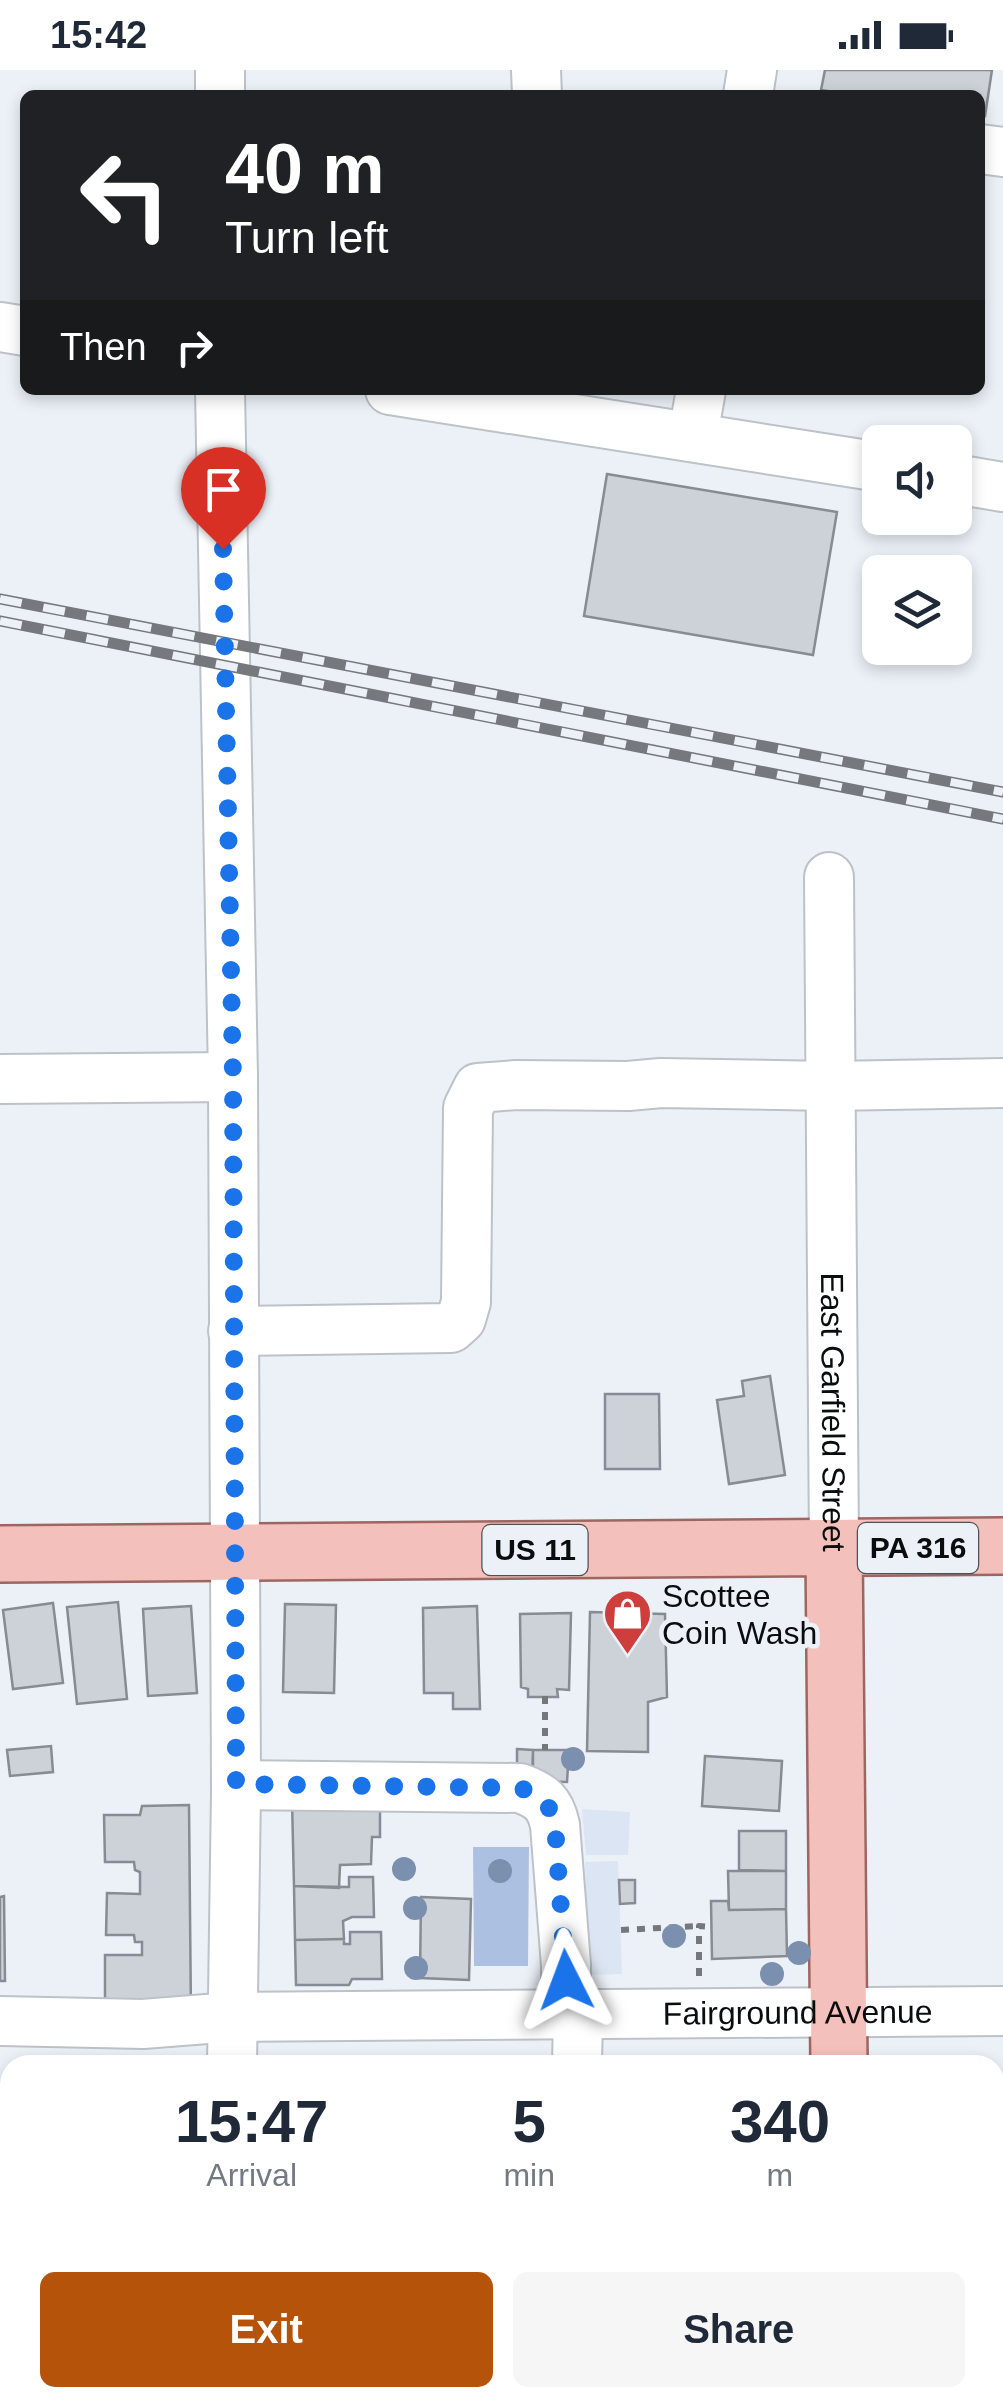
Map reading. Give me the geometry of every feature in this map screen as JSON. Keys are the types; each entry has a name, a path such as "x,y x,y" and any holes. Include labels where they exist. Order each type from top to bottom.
{"main road":[{"name":"PA 316","path":"834,1549 1003,1546"},
{"name":"US 11","path":"0,1554 834,1549"},
{"name":"East Garfield Street","path":"834,1549 839,2039"}],"street":[{"path":"220,395 233,1077 236,1784 232,2055"},
{"path":"454,395 697,413 862,462"},
{"path":"972,482 1003,488"},
{"name":"East Garfield Street","path":"829,877 834,1549"},
{"path":"0,1079 233,1077"},
{"path":"234,1331 450,1328 461,1319 466,1302 468,1108 478,1088 661,1082 830,1086 1003,1083"},
{"path":"236,1784 520,1788 538,1794 550,1805 555,1825 576,2055"},
{"name":"Fairground Avenue","path":"0,2021 143,2024 232,2017 572,2015 839,2039 1003,2010"}],"path":[{"path":"545,1696 545,1750"},
{"path":"699,1926 699,1977"},
{"path":"621,1930 710,1927"}],"shaded area":[{"path":"582,1809 630,1812 628,1855 586,1855"},
{"path":"473,1847 529,1847 528,1966 474,1966"},
{"path":"618,1861 622,1974 588,1975 585,1862"}],"building":[{"path":"825,70 992,70 985,116 985,90 821,90"},
{"path":"607,474 837,512 813,655 584,616"},
{"path":"770,1376 785,1475 729,1484 717,1400 744,1396 742,1381"},
{"path":"605,1394 659,1394 660,1469 605,1469"},
{"path":"118,1602 127,1699 77,1704 67,1607"},
{"path":"53,1603 63,1683 13,1689 3,1610"},
{"path":"285,1604 336,1605 334,1693 283,1692"},
{"path":"191,1606 197,1693 148,1696 143,1609"},
{"path":"477,1606 480,1709 453,1709 453,1693 424,1693 423,1608"},
{"name":"Scottee Coin Wash","path":"590,1612 665,1614 667,1697 648,1702 648,1752 587,1751"},
{"path":"571,1613 569,1690 557,1689 558,1697 528,1697 528,1689 521,1687 520,1614"},
{"path":"51,1746 53,1772 10,1776 7,1750"},
{"path":"517,1749 533,1750 532,1776 517,1775"},
{"path":"533,1750 569,1750 567,1782 533,1781"},
{"path":"705,1756 782,1761 779,1811 702,1806"},
{"path":"342,1800 342,1810 380,1810 380,1837 372,1837 371,1864 340,1865 339,1888 294,1886 292,1801"},
{"path":"189,1805 191,2018 105,2005 105,1955 142,1955 142,1942 135,1942 134,1935 106,1935 107,1893 140,1894 140,1872 135,1870 134,1862 105,1862 104,1815 140,1815 142,1806"},
{"path":"739,1831 786,1831 786,1871 739,1870"},
{"path":"728,1871 786,1871 786,1909 729,1910"},
{"path":"349,1877 373,1877 374,1917 343,1921 344,1939 295,1940 294,1886 349,1887"},
{"path":"619,1880 635,1880 635,1903 620,1904"},
{"path":"4,1896 5,1981 0,1981 0,1897"},
{"path":"421,1897 471,1899 469,1980 420,1978"},
{"path":"711,1901 728,1901 729,1910 786,1909 787,1956 712,1959"},
{"path":"350,1932 381,1932 382,1979 352,1979 349,1985 296,1985 295,1940 344,1939 344,1944 350,1944"}],"railway":[{"path":"0,599 1003,792"},
{"path":"0,621 1003,819"}],"place":[{"name":"Scottee Coin Wash","path":"627,1656"}],"route":[{"path":"223,549 233,1077 236,1784 520,1788 538,1794 550,1805 555,1825 566,1980"}]}
